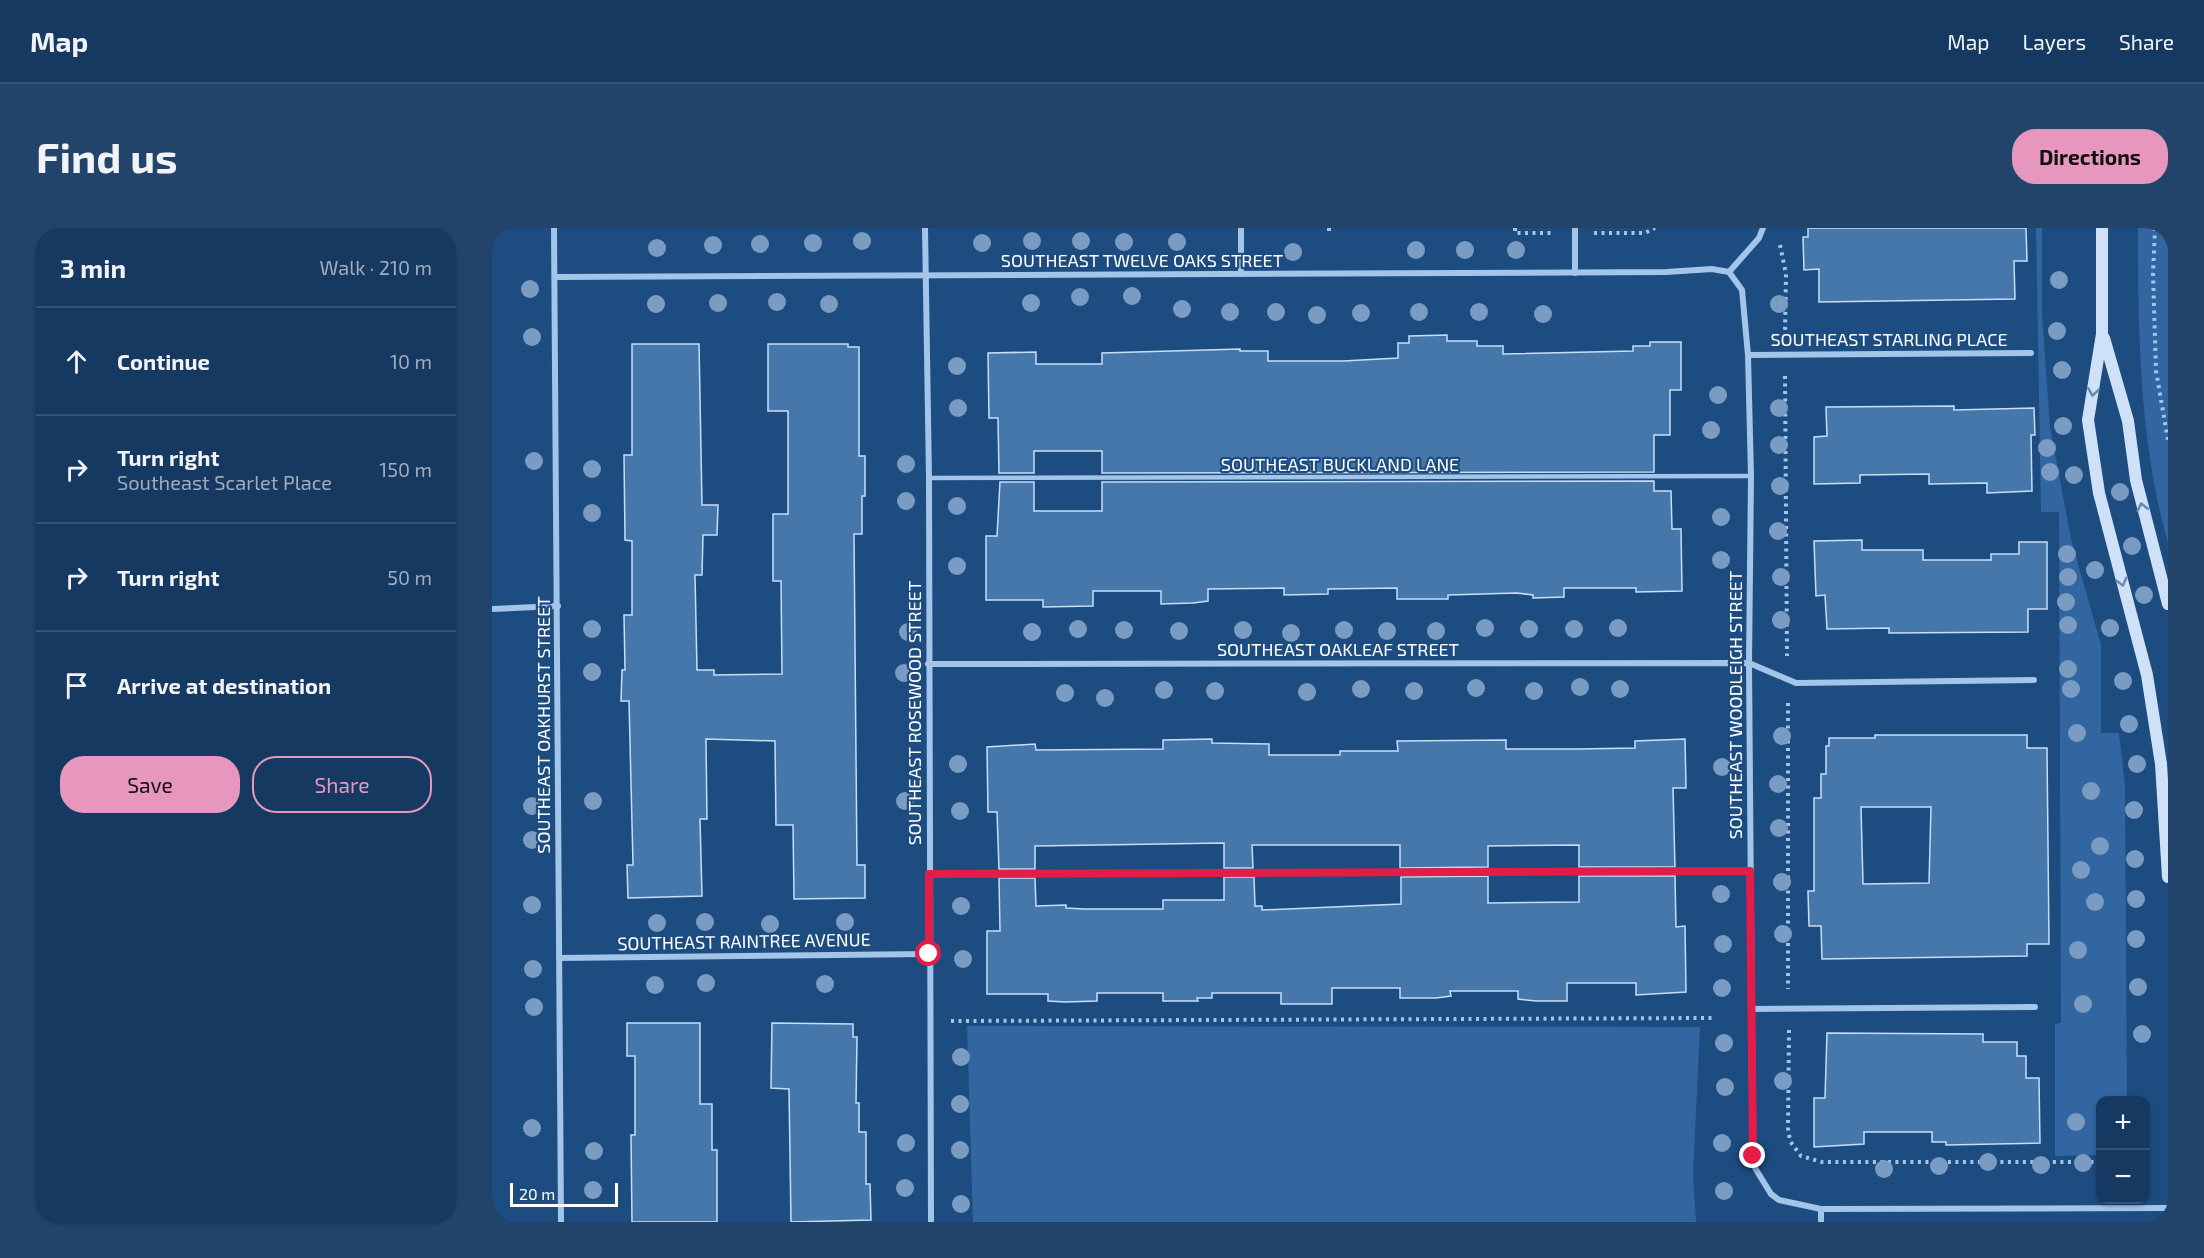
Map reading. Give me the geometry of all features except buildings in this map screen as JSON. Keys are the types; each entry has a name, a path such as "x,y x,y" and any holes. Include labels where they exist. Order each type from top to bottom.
{"street":[{"name":"SOUTHEAST OAKHURST STREET","path":"554,228 561,1222"},
{"name":"SOUTHEAST ROSEWOOD STREET","path":"926,228 931,1222"},
{"path":"1241,228 1241,274"},
{"path":"1575,228 1575,273"},
{"path":"1729,272 1759,238 1763,228"},
{"path":"2102,228 2102,334 2088,420 2099,493 2147,675 2161,764 2168,877"},
{"name":"SOUTHEAST TWELVE OAKS STREET","path":"555,277 1575,273 1712,269 1729,272"},
{"name":"SOUTHEAST WOODLEIGH STREET","path":"1729,272 1742,290 1748,355 1750,1009 1755,1168 1771,1194 1779,1200 1821,1209 2168,1208"},
{"path":"2102,334 2128,421 2136,480 2168,604"},
{"name":"SOUTHEAST STARLING PLACE","path":"1748,355 2031,353"},
{"path":"492,609 558,606"},
{"path":"1749,663 1796,682 2034,680"},
{"name":"SOUTHEAST OAKLEAF STREET","path":"928,664 1749,663"},
{"name":"SOUTHEAST RAINTREE AVENUE","path":"559,958 929,954"},
{"path":"1750,1009 2036,1007"},
{"path":"1821,1209 1821,1222"}],"lane":[{"name":"SOUTHEAST BUCKLAND LANE","path":"929,478 1750,476"},
{"path":"929,874 1750,871"}],"path":[{"path":"1329,228 1329,235"},
{"path":"2155,228 2153,273 2156,371 2168,440"},
{"path":"1779,241 1786,274 1788,1128 1790,1141 1801,1156 1822,1161 2096,1161"},
{"path":"930,1021 1712,1018"}],"shaded area":[{"path":"2036,228 2042,228 2042,314 2050,427 2071,539 2101,645 2101,733 2119,733 2125,786 2127,1096 2096,1096 2096,1155 2055,1156 2055,1024 2061,1023 2059,512 2041,512"},
{"path":"2138,228 2168,228 2168,543 2151,466 2142,387"},
{"path":"967,1026 1700,1027 1693,1176 1696,1222 973,1222"}],"route":[{"path":"929,954 929,874 1750,871 1753,1156"}]}
